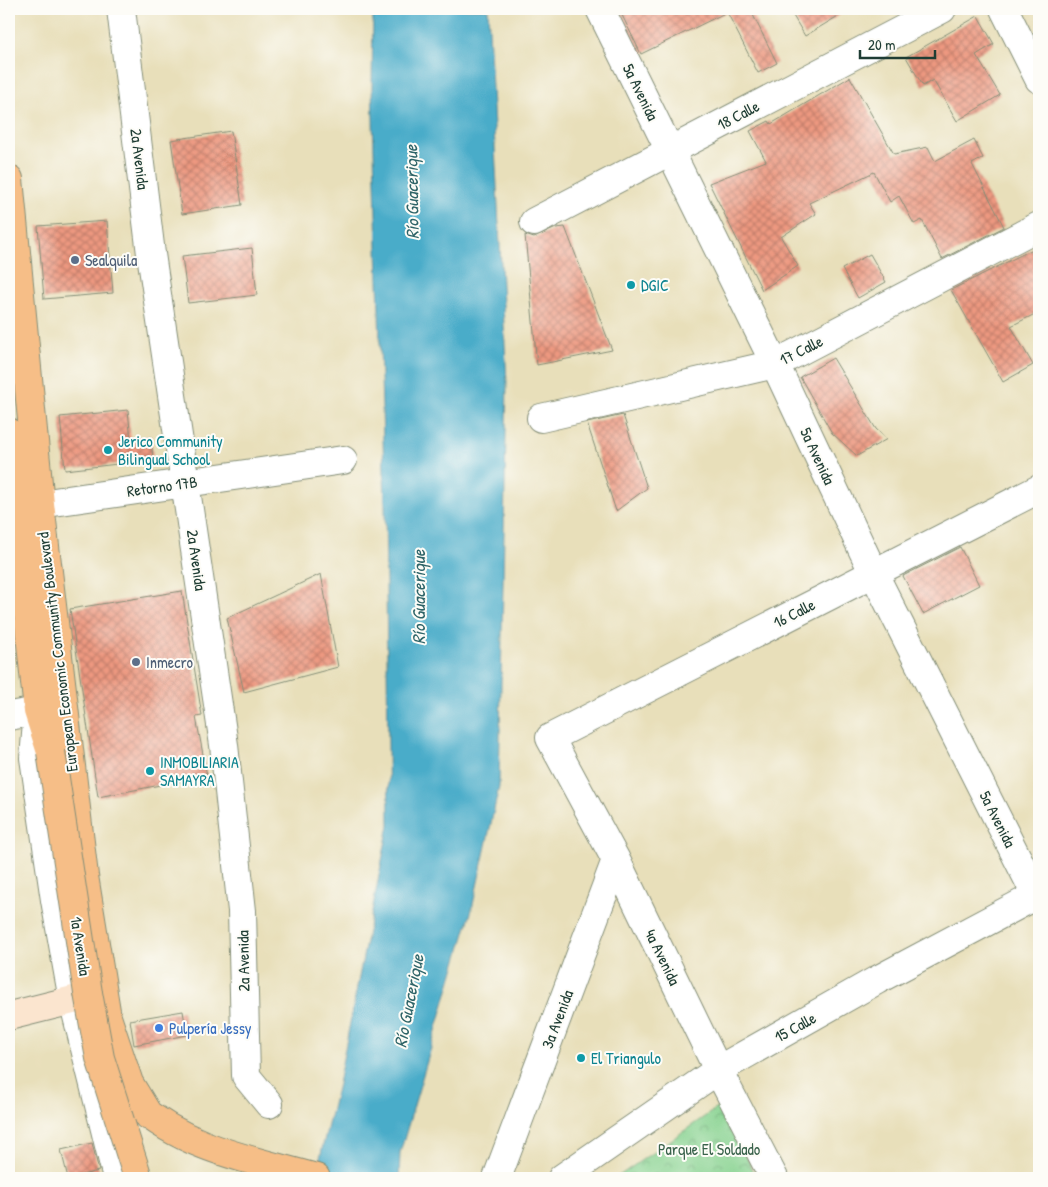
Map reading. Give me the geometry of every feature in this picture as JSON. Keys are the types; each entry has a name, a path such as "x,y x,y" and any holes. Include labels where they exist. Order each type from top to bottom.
{"main road":[{"name":"European Economic Community Boulevard","path":"9,179 40,504 83,866 97,966 107,1018 129,1083 149,1116"},
{"name":"European Economic Community Boulevard","path":"9,432 38,711"},
{"name":"1a Avenida","path":"38,711 51,752 88,993 100,1058 138,1178"},
{"path":"9,1016 73,1000 88,1006 94,1016 111,1076 120,1091 149,1116 184,1138 206,1147 316,1178"}],"street":[{"name":"2a Avenida","path":"121,9 151,254 224,745 242,910 246,1076 270,1104"},
{"name":"5a Avenida","path":"600,9 775,364 873,572 1038,897"},
{"name":"18 Calle","path":"534,222 942,9"},
{"path":"1004,9 1039,79"},
{"name":"17 Calle","path":"541,418 775,364 1039,226"},
{"name":"Retorno 17B","path":"40,504 343,460"},
{"name":"16 Calle","path":"550,738 1039,488"},
{"path":"9,716 38,711"},
{"name":"European Economic Community Boulevard","path":"38,711 34,758 73,1000"},
{"name":"4a Avenida","path":"550,738 616,860 718,1070 774,1178"},
{"name":"3a Avenida","path":"497,1178 616,860"},
{"name":"15 Calle","path":"562,1178 718,1070 878,980 1038,897"},
{"name":"1a Avenida","path":"73,1000 117,1178"}],"green space":[{"name":"Parque El Soldado","path":"720,1106 757,1178 616,1178"}],"water":[{"name":"Río Guacerique","path":"373,9 488,9 507,383 499,787 472,909 400,1153 399,1178 315,1178 338,1084 389,825 385,505 372,87"}],"building":[{"path":"619,9 750,9 777,63 758,73 727,12 641,54"},
{"path":"789,9 850,9 805,36"},
{"path":"978,16 994,44 976,55 1000,95 957,121 933,80 923,86 906,57"},
{"path":"850,77 894,154 928,147 935,161 974,140 983,158 972,164 1004,227 942,259 922,220 914,224 899,196 890,202 874,172 809,203 816,214 781,237 798,266 762,290 709,183 766,161 750,131 769,121 771,124"},
{"path":"231,131 242,205 182,214 171,140"},
{"name":"Sealquila","path":"107,221 113,293 44,299 38,226"},
{"path":"565,227 612,350 537,365 525,235 534,238 556,228"},
{"path":"1039,246 1039,312 1011,326 1033,365 1003,382 951,290"},
{"path":"252,248 257,295 188,303 182,256"},
{"path":"870,254 886,282 858,298 842,269"},
{"path":"833,358 876,429 887,439 857,456 832,433 800,377"},
{"name":"Jerico Community Bilingual School","path":"128,410 131,440 151,437 153,460 65,470 60,417"},
{"path":"623,415 647,488 616,511 587,423"},
{"path":"960,547 979,585 923,614 903,576"},
{"path":"321,574 338,667 244,692 227,618"},
{"name":"Inmecro","path":"182,591 202,716 196,717 207,776 98,797 70,609"},
{"name":"Pulpería Jessy","path":"183,1011 187,1035 134,1045 130,1020"},
{"path":"92,1143 99,1171 68,1178 61,1150"}],"place":[{"name":"Sealquila","path":"75,260"},
{"name":"DGIC","path":"631,285"},
{"name":"Jerico Community Bilingual School","path":"108,450"},
{"name":"Inmecro","path":"136,662"},
{"name":"INMOBILIARIA SAMAYRA","path":"150,771"},
{"name":"Pulpería Jessy","path":"159,1028"},
{"name":"El Triangulo","path":"581,1058"}]}
